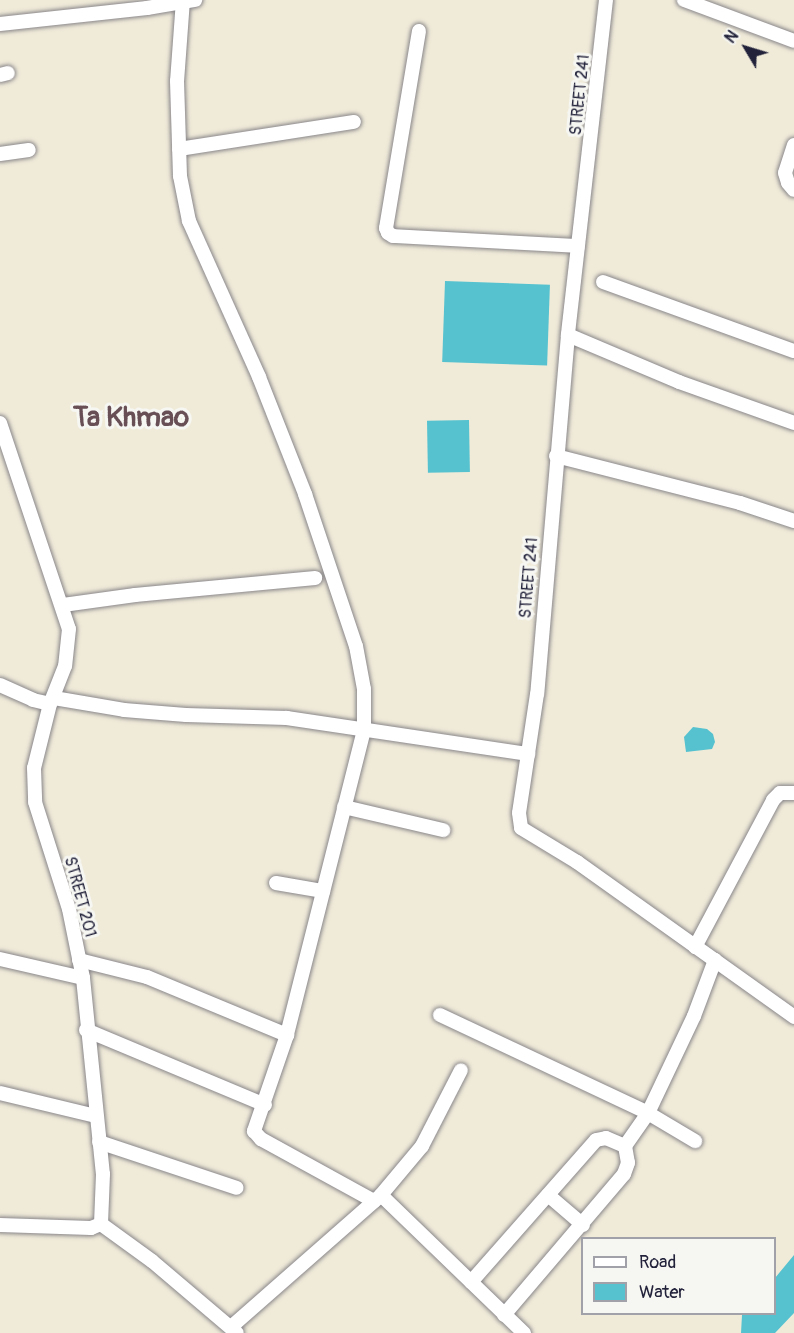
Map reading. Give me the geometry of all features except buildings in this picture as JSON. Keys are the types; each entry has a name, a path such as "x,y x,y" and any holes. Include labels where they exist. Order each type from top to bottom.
{"street":[{"name":"STREET 241","path":"606,0 568,335 537,694 519,813 521,828 577,862 794,1017"},
{"path":"684,0 794,41"},
{"path":"0,24 187,1 177,81 180,176 189,220 259,377 301,483 356,646 364,689 364,730 287,1035 255,1135 378,1198 524,1333"},
{"path":"419,31 386,228 388,233 393,236 578,246"},
{"path":"179,149 354,122"},
{"path":"794,145 785,173 788,183 794,190"},
{"path":"0,154 28,150"},
{"path":"603,282 794,351"},
{"path":"568,335 680,382 794,423"},
{"name":"STREET 201","path":"0,423 6,455 63,605 69,629 65,666 52,701 34,768 35,802 69,909 83,978 86,1030 103,1174 101,1224"},
{"path":"556,456 740,503 794,521"},
{"path":"63,605 135,595 315,578"},
{"path":"0,685 33,700 186,715 287,717 528,754"},
{"path":"694,947 773,800 780,793 794,793"},
{"path":"344,807 443,830"},
{"path":"276,883 323,891"},
{"path":"0,958 83,978"},
{"path":"79,960 147,977 287,1035"},
{"path":"504,1315 583,1225 624,1174 628,1163 625,1146 648,1113 694,1016 715,960"},
{"path":"440,1015 648,1113 695,1141"},
{"path":"86,1030 265,1105"},
{"path":"0,1225 91,1228 101,1224 152,1261 234,1330 378,1198 422,1146 461,1070"},
{"path":"0,1093 96,1116"},
{"path":"471,1282 596,1140 606,1138 625,1146"},
{"path":"99,1142 237,1188"},
{"path":"548,1195 583,1225"}],"water":[{"path":"445,281 550,285 547,366 442,362"},
{"path":"469,420 470,472 428,473 427,421"},
{"path":"693,727 707,729 713,734 715,742 712,749 686,752 684,737"},
{"path":"794,1255 794,1313 775,1333 741,1333 742,1315 776,1315 776,1277"}],"district":[{"name":"Ta Khmao","path":"131,418"}]}
